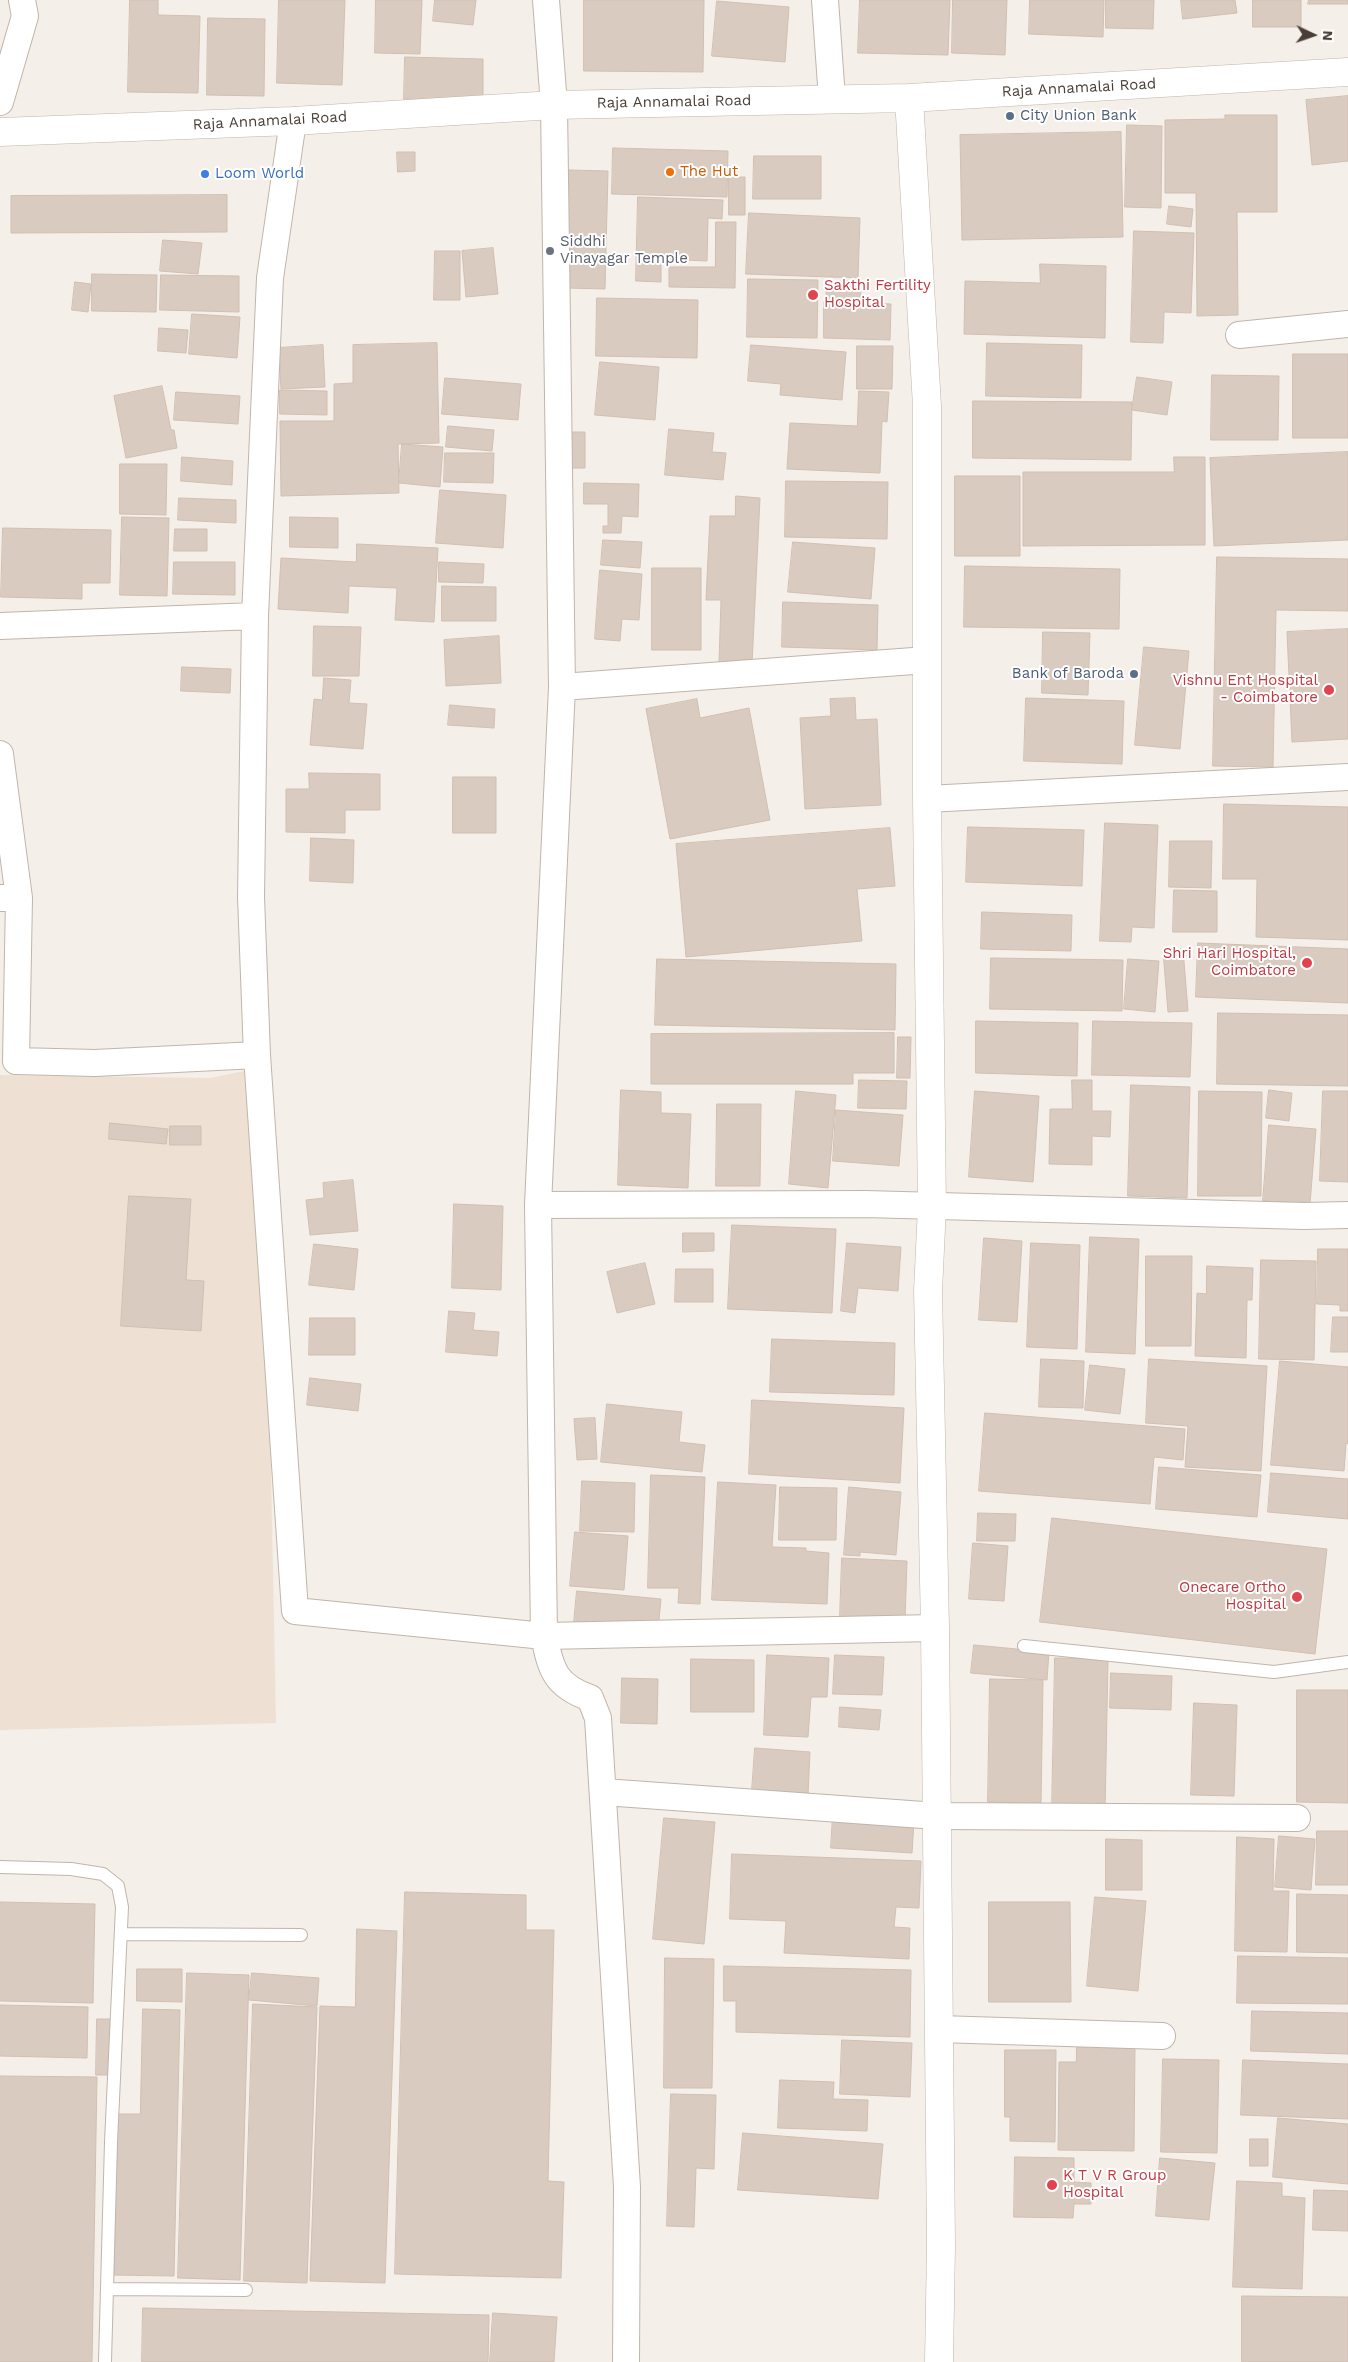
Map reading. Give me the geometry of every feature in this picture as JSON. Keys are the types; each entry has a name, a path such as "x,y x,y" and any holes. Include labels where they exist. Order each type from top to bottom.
{"street":[{"path":"0,102 25,16 22,0"},
{"path":"546,0 554,105 562,687 538,1205 544,1636 550,1665 569,1690 590,1698 598,1718 627,2187 626,2362"},
{"path":"825,0 832,99"},
{"name":"Raja Annamalai Road","path":"0,132 293,120 554,105 909,98 1348,72"},
{"path":"909,98 927,406 927,799 932,1207 928,1291 937,1816 939,2362"},
{"path":"293,120 270,278 255,616 251,897 257,1055 295,1611 544,1636 935,1628"},
{"path":"1239,334 1348,324"},
{"path":"0,626 255,616"},
{"path":"562,687 927,660"},
{"path":"0,754 10,898 16,1061 95,1063 257,1055"},
{"path":"927,799 1348,777"},
{"path":"538,1205 865,1204 1304,1216 1348,1215"},
{"path":"604,1792 937,1816 1297,1818"},
{"path":"939,2029 1162,2036"}],"lane":[{"path":"1024,1646 1274,1672 1348,1662"},
{"path":"0,1867 71,1869 103,1874 118,1886 122,1907 122,1934 111,2142 105,2362"},
{"path":"122,1934 301,1935"},
{"path":"107,2289 246,2290"}],"shaded area":[{"path":"263,1067 276,1723 0,1730 0,1075 211,1078"}],"building":[{"path":"130,0 158,0 158,15 200,16 198,93 128,92"},
{"path":"279,0 345,0 342,85 277,83"},
{"path":"376,0 422,0 420,54 375,53"},
{"path":"435,0 476,0 473,25 433,21"},
{"path":"584,0 704,0 703,72 584,71"},
{"path":"860,0 950,0 948,55 858,53"},
{"path":"953,0 1007,0 1005,55 952,53"},
{"path":"1030,0 1104,0 1103,37 1029,34"},
{"path":"1106,0 1154,0 1153,29 1106,28"},
{"path":"1181,0 1235,0 1237,13 1183,19"},
{"path":"1253,0 1301,0 1301,27 1253,27"},
{"path":"1309,0 1348,0 1348,4 1308,4"},
{"path":"717,1 789,7 785,62 712,56"},
{"path":"208,18 265,19 264,96 207,95"},
{"path":"405,57 483,59 483,101 404,99"},
{"path":"1348,96 1348,161 1312,165 1306,100"},
{"path":"1225,115 1277,115 1277,212 1237,212 1238,315 1197,316 1196,193 1165,193 1165,120 1225,119"},
{"path":"1127,125 1162,126 1161,208 1125,207"},
{"path":"1121,132 1123,237 962,240 960,135"},
{"name":"The Hut","path":"613,148 728,151 727,197 612,194"},
{"path":"397,152 415,152 415,171 398,172"},
{"path":"754,156 821,156 821,199 753,199"},
{"path":"569,170 608,171 605,289 566,288"},
{"path":"729,177 745,177 745,215 729,215"},
{"path":"227,195 227,232 11,233 11,196"},
{"path":"638,197 723,200 722,219 708,218 707,261 661,259 661,282 636,281"},
{"path":"1169,206 1193,209 1191,227 1167,224"},
{"path":"749,213 860,218 858,278 746,274"},
{"path":"716,222 736,222 735,288 669,287 669,267 715,267"},
{"path":"1134,231 1194,233 1191,313 1164,312 1163,343 1131,342"},
{"path":"163,240 202,243 198,274 160,271"},
{"path":"493,248 498,294 466,297 462,251"},
{"path":"435,251 460,251 460,300 434,300"},
{"path":"1040,264 1106,266 1105,338 964,334 965,281 1040,283"},
{"path":"92,274 157,275 156,312 92,311"},
{"path":"161,275 239,276 239,312 160,310"},
{"path":"748,279 818,280 817,338 747,337"},
{"path":"860,280 861,297 827,300 825,283"},
{"path":"75,282 91,284 88,312 72,310"},
{"path":"597,298 698,300 697,358 596,356"},
{"path":"824,302 891,304 890,340 824,338"},
{"path":"192,314 240,317 237,358 189,354"},
{"path":"159,328 188,330 186,353 158,351"},
{"path":"437,343 439,443 398,444 399,493 281,496 280,421 334,421 334,384 353,383 353,345"},
{"path":"987,343 1082,345 1081,398 986,396"},
{"path":"323,345 325,387 281,389 279,348"},
{"path":"751,345 846,352 842,400 780,395 781,384 748,381"},
{"path":"857,346 893,346 892,389 857,389"},
{"path":"1293,354 1348,354 1348,438 1293,438"},
{"path":"600,362 659,367 655,420 595,415"},
{"path":"1212,375 1279,376 1278,440 1211,440"},
{"path":"1137,377 1172,382 1167,415 1132,410"},
{"path":"445,378 521,384 518,420 442,414"},
{"path":"162,386 171,430 174,430 177,448 126,458 114,396"},
{"path":"280,390 327,391 327,415 280,414"},
{"path":"859,391 889,392 887,422 882,421 880,473 787,469 790,423 857,426"},
{"path":"176,392 240,396 238,424 174,420"},
{"path":"973,401 1132,402 1131,460 973,458"},
{"path":"448,426 494,430 492,451 446,447"},
{"path":"669,429 714,433 712,452 726,453 723,480 665,475"},
{"path":"572,432 585,432 585,468 572,468"},
{"path":"402,444 443,447 440,487 399,483"},
{"path":"1348,452 1348,540 1214,546 1210,458"},
{"path":"445,453 494,453 493,483 444,482"},
{"path":"182,457 233,461 232,485 181,481"},
{"path":"1174,457 1205,457 1205,545 1023,546 1023,472 1174,472"},
{"path":"120,464 167,464 166,515 120,514"},
{"path":"955,476 1020,476 1020,556 955,556"},
{"path":"786,481 888,482 887,539 785,537"},
{"path":"584,483 639,484 638,517 622,516 621,533 603,533 603,526 608,526 608,504 584,504"},
{"path":"440,490 506,495 503,548 436,543"},
{"path":"736,496 760,498 752,664 719,663 721,600 706,600 710,516 735,516"},
{"path":"179,498 236,500 236,523 178,520"},
{"path":"122,517 169,518 167,596 120,595"},
{"path":"290,517 338,518 338,548 290,547"},
{"path":"3,528 111,530 110,583 82,583 82,599 1,597"},
{"path":"175,529 207,529 207,551 174,551"},
{"path":"603,540 642,542 640,568 601,565"},
{"path":"793,542 875,548 871,599 788,592"},
{"path":"357,544 438,548 434,622 395,620 397,588 349,586 348,613 278,609 281,558 356,562"},
{"path":"1217,557 1348,559 1348,611 1276,610 1273,767 1213,766"},
{"path":"174,562 235,562 235,595 173,594"},
{"path":"439,562 484,564 483,583 439,582"},
{"path":"965,566 1120,569 1119,629 964,627"},
{"path":"652,568 701,568 701,650 652,650"},
{"path":"600,570 642,574 639,620 622,619 620,641 595,639"},
{"path":"442,586 496,587 496,621 442,621"},
{"path":"783,602 878,605 877,650 782,647"},
{"path":"314,626 361,627 359,676 313,676"},
{"path":"1348,629 1348,739 1292,742 1287,632"},
{"path":"1043,632 1090,633 1088,695 1042,693"},
{"path":"499,636 501,683 446,686 444,640"},
{"path":"1144,647 1189,651 1180,749 1135,745"},
{"path":"182,667 231,669 230,693 181,691"},
{"path":"324,678 351,680 349,703 367,704 363,749 310,745 314,699 322,700"},
{"path":"855,698 856,720 877,719 881,805 805,809 800,718 831,716 830,699"},
{"path":"1026,698 1124,701 1122,764 1024,761"},
{"path":"697,699 700,718 749,708 770,820 670,839 646,709"},
{"path":"450,705 495,709 494,728 448,725"},
{"path":"309,773 380,774 380,810 345,810 345,833 286,832 286,789 309,789"},
{"path":"453,777 496,777 496,833 453,833"},
{"path":"1224,804 1348,807 1348,940 1256,937 1257,879 1223,879"},
{"path":"1105,823 1158,825 1154,928 1132,927 1131,942 1100,941"},
{"path":"968,827 1084,830 1082,886 966,882"},
{"path":"890,828 895,886 857,889 862,941 686,957 676,844"},
{"path":"311,838 354,840 353,883 310,881"},
{"path":"1170,841 1212,841 1211,888 1169,887"},
{"path":"1174,890 1217,891 1217,932 1173,932"},
{"path":"982,912 1072,915 1071,951 981,949"},
{"path":"1198,943 1348,949 1348,1003 1196,997"},
{"path":"1183,949 1188,1011 1168,1012 1163,951"},
{"path":"991,958 1123,960 1122,1011 990,1009"},
{"path":"657,959 896,964 895,1030 655,1025"},
{"path":"1128,959 1159,961 1155,1012 1124,1009"},
{"path":"1218,1013 1348,1015 1348,1086 1217,1084"},
{"path":"976,1021 1078,1023 1077,1076 976,1073"},
{"path":"1093,1021 1192,1023 1190,1077 1092,1075"},
{"path":"894,1033 894,1073 853,1073 853,1084 651,1084 651,1034"},
{"path":"898,1037 911,1037 910,1078 897,1078"},
{"path":"859,1080 907,1081 906,1109 858,1108"},
{"path":"1072,1080 1092,1080 1092,1111 1111,1111 1110,1137 1092,1136 1092,1165 1049,1164 1050,1109 1072,1109"},
{"path":"1131,1085 1190,1087 1187,1198 1128,1196"},
{"path":"621,1090 661,1092 661,1113 691,1114 688,1188 618,1185"},
{"path":"1269,1090 1292,1093 1289,1121 1266,1118"},
{"path":"796,1091 836,1095 828,1188 789,1184"},
{"path":"975,1091 1039,1096 1033,1182 969,1177"},
{"path":"1199,1091 1262,1092 1261,1196 1198,1196"},
{"path":"1323,1091 1348,1091 1348,1182 1320,1181"},
{"path":"717,1104 761,1104 760,1186 716,1186"},
{"path":"836,1110 903,1115 899,1166 833,1161"},
{"path":"110,1123 168,1129 166,1144 109,1139"},
{"path":"1269,1125 1316,1129 1310,1204 1263,1201"},
{"path":"170,1126 201,1126 201,1145 170,1145"},
{"path":"353,1180 358,1231 310,1235 306,1200 324,1198 323,1183"},
{"path":"129,1196 191,1199 186,1280 204,1281 201,1331 121,1326"},
{"path":"454,1204 503,1206 501,1290 452,1288"},
{"path":"732,1225 836,1229 832,1313 728,1309"},
{"path":"683,1233 714,1233 714,1251 683,1252"},
{"path":"1090,1237 1139,1239 1135,1354 1086,1352"},
{"path":"984,1238 1022,1241 1017,1322 979,1320"},
{"path":"847,1243 901,1247 898,1291 858,1288 855,1313 841,1311"},
{"path":"1031,1243 1080,1245 1077,1349 1027,1347"},
{"path":"314,1244 358,1249 354,1290 309,1285"},
{"path":"1318,1249 1348,1249 1348,1311 1340,1311 1340,1305 1317,1304"},
{"path":"1146,1256 1192,1256 1191,1346 1146,1346"},
{"path":"1261,1260 1316,1261 1314,1360 1259,1359"},
{"path":"645,1263 655,1304 617,1313 607,1272"},
{"path":"1207,1266 1253,1268 1252,1300 1247,1300 1246,1358 1195,1356 1197,1293 1206,1294"},
{"path":"676,1269 713,1269 713,1302 675,1302"},
{"path":"449,1311 475,1313 473,1330 499,1332 497,1356 446,1352"},
{"path":"1333,1317 1348,1317 1348,1352 1331,1352"},
{"path":"310,1318 355,1318 355,1355 309,1355"},
{"path":"772,1339 895,1343 894,1395 770,1392"},
{"path":"1041,1359 1084,1361 1083,1408 1039,1407"},
{"path":"1149,1359 1267,1366 1261,1471 1185,1467 1188,1426 1146,1423"},
{"path":"1280,1361 1348,1367 1348,1444 1346,1443 1344,1471 1271,1465"},
{"path":"1090,1365 1125,1369 1120,1414 1085,1410"},
{"path":"310,1378 361,1384 358,1411 307,1405"},
{"path":"752,1400 904,1408 900,1483 749,1474"},
{"path":"607,1404 682,1412 679,1442 705,1445 702,1472 601,1462"},
{"path":"985,1413 1185,1429 1183,1460 1154,1457 1150,1504 979,1491"},
{"path":"595,1418 597,1459 577,1460 574,1419"},
{"path":"1159,1467 1261,1475 1257,1517 1156,1509"},
{"path":"1271,1473 1348,1479 1348,1519 1268,1512"},
{"path":"651,1475 705,1477 700,1604 678,1603 679,1588 648,1588"},
{"path":"582,1481 635,1483 634,1532 580,1531"},
{"path":"718,1482 776,1485 772,1547 806,1548 806,1551 829,1553 827,1604 712,1600"},
{"path":"780,1487 837,1488 836,1540 779,1540"},
{"path":"849,1487 901,1492 896,1555 860,1552 860,1556 844,1555"},
{"path":"978,1513 1016,1514 1015,1541 977,1541"},
{"path":"1052,1518 1327,1549 1315,1654 1040,1622"},
{"path":"575,1532 628,1536 624,1590 570,1586"},
{"path":"973,1543 1008,1546 1004,1601 969,1599"},
{"path":"842,1558 907,1561 905,1621 840,1618"},
{"path":"577,1591 661,1599 658,1630 574,1623"},
{"path":"974,1645 1049,1652 1047,1680 971,1673"},
{"path":"767,1655 829,1658 827,1697 811,1697 808,1737 764,1735"},
{"path":"835,1655 884,1657 882,1695 833,1694"},
{"path":"1055,1658 1108,1659 1105,1811 1052,1810"},
{"path":"691,1659 754,1660 754,1712 691,1712"},
{"path":"1111,1673 1172,1676 1171,1710 1110,1708"},
{"path":"622,1678 658,1679 657,1724 621,1723"},
{"path":"990,1679 1043,1680 1041,1803 988,1802"},
{"path":"1297,1690 1348,1690 1348,1803 1297,1802"},
{"path":"1194,1703 1237,1705 1234,1796 1191,1795"},
{"path":"840,1707 881,1710 879,1730 839,1727"},
{"path":"755,1748 810,1752 808,1795 752,1791"},
{"path":"833,1815 914,1821 912,1853 831,1848"},
{"path":"664,1818 715,1822 704,1944 653,1939"},
{"path":"1317,1831 1348,1831 1348,1885 1316,1885"},
{"path":"1279,1836 1315,1839 1311,1890 1275,1887"},
{"path":"1237,1837 1274,1839 1273,1891 1289,1891 1287,1952 1235,1951"},
{"path":"1106,1839 1142,1840 1142,1890 1106,1890"},
{"path":"732,1854 921,1861 919,1908 896,1907 894,1927 910,1928 909,1959 784,1953 786,1921 730,1919"},
{"path":"405,1892 526,1895 526,1930 554,1930 548,2181 564,2182 561,2278 395,2274"},
{"path":"1297,1894 1348,1895 1348,1953 1297,1952"},
{"path":"1095,1897 1146,1901 1138,1991 1087,1986"},
{"path":"0,1902 95,1904 93,2003 0,2001"},
{"path":"989,1902 1070,1902 1071,2002 989,2002"},
{"path":"357,1929 397,1931 385,2283 310,2281 320,2006 355,2007"},
{"path":"1238,1956 1348,1958 1348,2004 1237,2003"},
{"path":"665,1958 714,1959 712,2088 664,2088"},
{"path":"724,1966 911,1970 910,2037 736,2032 736,2001 724,2001"},
{"path":"137,1969 182,1969 182,2002 137,2001"},
{"path":"187,1973 249,1975 240,2280 178,2278"},
{"path":"252,1973 319,1978 317,2006 249,2000"},
{"path":"253,2004 317,2007 307,2283 244,2281"},
{"path":"0,2005 88,2007 87,2058 0,2056"},
{"path":"143,2009 180,2010 174,2276 112,2275 116,2114 140,2114"},
{"path":"1252,2011 1348,2013 1348,2054 1251,2051"},
{"path":"97,2019 113,2019 112,2075 96,2075"},
{"path":"842,2040 912,2043 910,2097 840,2094"},
{"path":"1077,2044 1135,2045 1134,2151 1058,2150 1059,2062 1076,2062"},
{"path":"1005,2050 1056,2050 1055,2142 1010,2141 1010,2117 1005,2117"},
{"path":"1163,2059 1219,2060 1217,2153 1161,2152"},
{"path":"1243,2060 1348,2064 1348,2119 1241,2115"},
{"path":"0,2076 97,2077 92,2362 0,2362"},
{"path":"780,2080 834,2082 833,2099 868,2100 867,2131 778,2128"},
{"path":"671,2094 716,2095 714,2169 696,2168 694,2227 667,2226"},
{"path":"1278,2118 1348,2124 1348,2184 1273,2177"},
{"path":"743,2133 883,2144 878,2199 738,2190"},
{"path":"1250,2139 1268,2139 1268,2166 1250,2166"},
{"path":"1015,2157 1074,2158 1074,2182 1091,2183 1091,2204 1074,2204 1073,2218 1014,2217"},
{"path":"1160,2158 1215,2163 1209,2220 1156,2216"},
{"path":"1237,2181 1282,2183 1282,2196 1305,2198 1302,2289 1233,2287"},
{"path":"1314,2190 1348,2191 1348,2231 1313,2230"},
{"path":"1242,2296 1348,2297 1348,2362 1242,2362"},
{"path":"143,2308 489,2315 488,2362 142,2362"},
{"path":"493,2313 557,2317 554,2362 490,2362"}],"place":[{"name":"City Union Bank","path":"1010,116"},
{"name":"The Hut","path":"670,172"},
{"name":"Loom World","path":"205,174"},
{"name":"Siddhi Vinayagar Temple","path":"550,251"},
{"name":"Sakthi Fertility Hospital","path":"813,295"},
{"name":"Bank of Baroda","path":"1134,674"},
{"name":"Vishnu Ent Hospital - Coimbatore","path":"1329,690"},
{"name":"Shri Hari Hospital, Coimbatore","path":"1307,963"},
{"name":"Onecare Ortho Hospital","path":"1297,1597"},
{"name":"K T V R Group Hospital","path":"1052,2185"}]}
